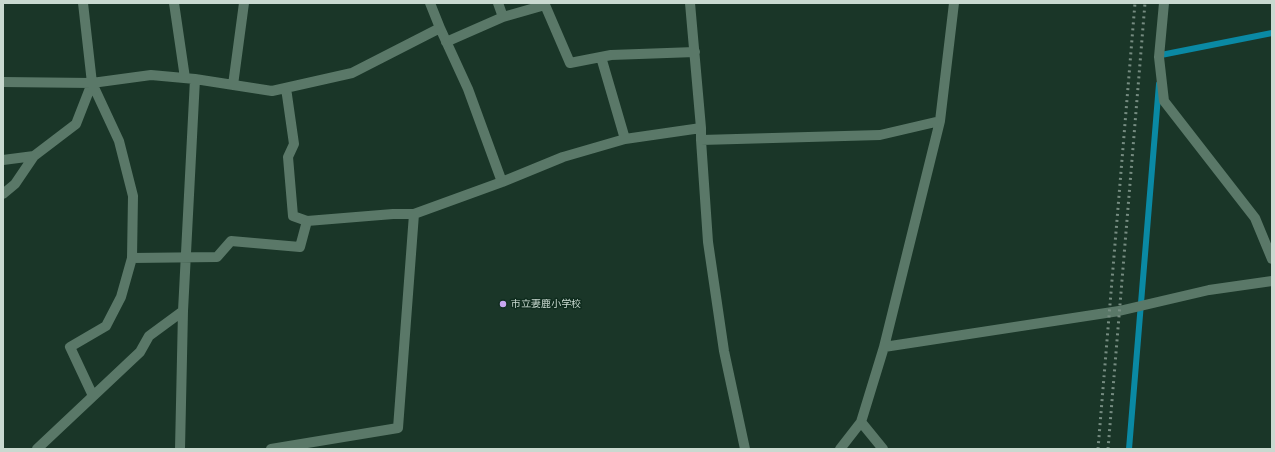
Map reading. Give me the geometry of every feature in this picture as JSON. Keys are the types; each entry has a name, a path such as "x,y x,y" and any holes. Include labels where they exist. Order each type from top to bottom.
{"street":[{"path":"83,3 92,82 119,141 133,196 132,258 121,297 106,326 70,347 93,396"},
{"path":"174,3 190,79 180,449"},
{"path":"233,85 244,3"},
{"path":"430,3 468,89 502,182"},
{"path":"498,3 503,17"},
{"path":"690,3 701,128 708,242 724,351 745,449"},
{"path":"840,449 861,422 884,348 940,121 954,3"},
{"path":"1164,3 1159,58 1164,101 1255,218 1272,259"},
{"path":"446,42 503,17 545,5 570,63 611,55 695,52"},
{"path":"3,82 92,82 152,75 233,85 272,92 352,73 440,28"},
{"path":"601,57 625,139"},
{"path":"3,194 14,184 34,156 76,124 92,82"},
{"path":"286,88 294,144 288,157 293,216 307,221 393,214 414,214 502,182 564,157 625,139 701,128"},
{"path":"701,140 880,134 940,121"},
{"path":"3,160 34,156"},
{"path":"271,449 398,428 414,214"},
{"path":"132,258 216,256 231,241 300,247 307,221"},
{"path":"884,348 1131,309 1209,290 1272,281"},
{"path":"37,449 140,352 149,336 183,311"},
{"path":"861,422 883,449"}],"waterway":[{"path":"1161,59 1161,55 1272,33"},
{"path":"1129,449 1159,84"}],"railway":[{"path":"1098,449 1135,3"},
{"path":"1108,449 1145,3"}],"place":[{"name":"市立妻鹿小学校","path":"503,304"}]}
